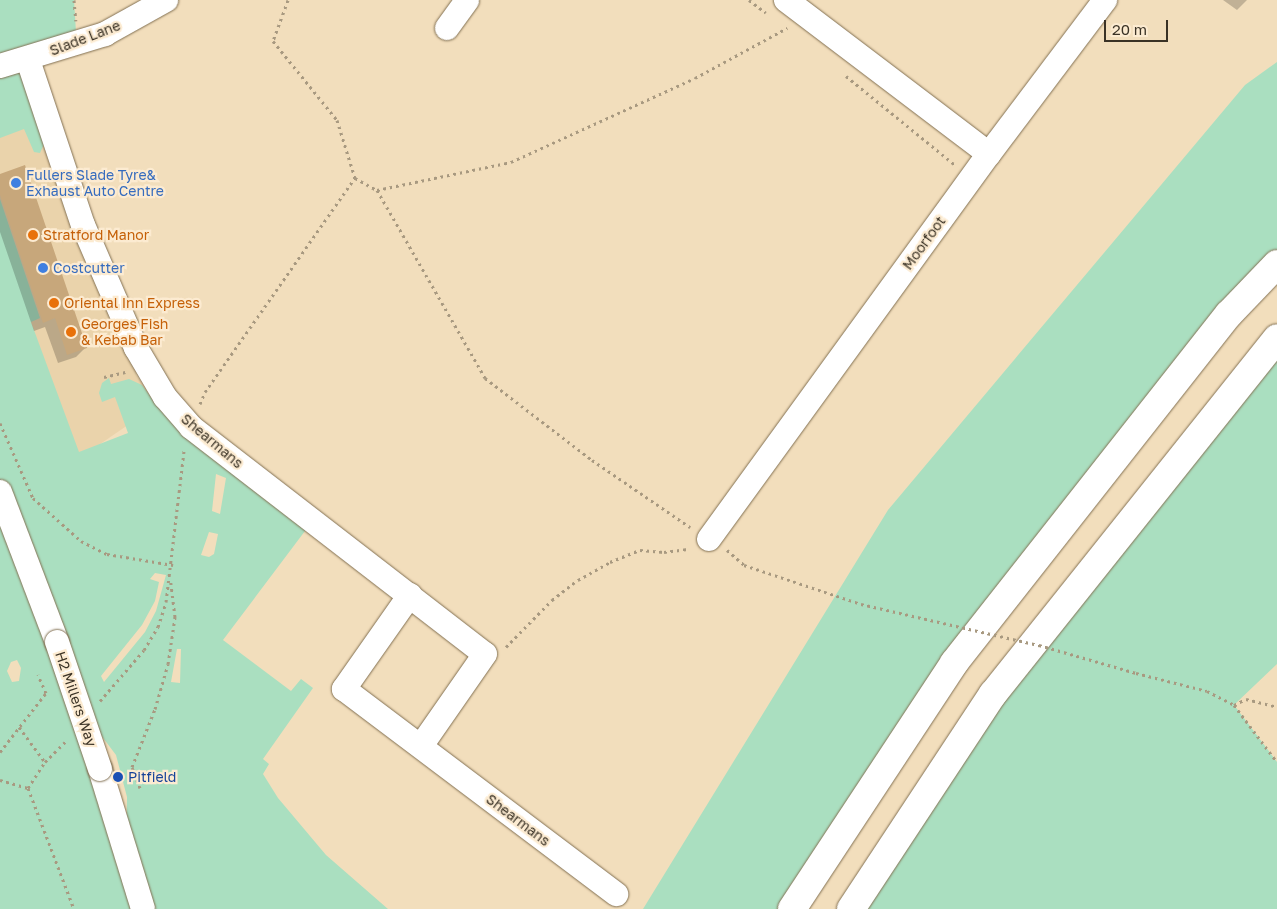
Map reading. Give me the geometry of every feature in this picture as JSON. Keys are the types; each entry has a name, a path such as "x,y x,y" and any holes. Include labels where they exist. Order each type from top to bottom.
{"highway":[{"path":"792,909 954,663 1229,314 1277,264"},
{"path":"851,909 993,694 1277,338"}],"street":[{"name":"Slade Lane","path":"0,66 28,60 104,34 166,0"},
{"path":"447,28 467,0"},
{"name":"Moorfoot","path":"704,543 989,154 1105,0"},
{"path":"779,8 989,154"},
{"name":"Shearmans","path":"28,60 83,224 136,348 165,397 191,427 485,654 421,746"},
{"name":"H2 Millers Way","path":"0,492 56,642 100,769 143,909"},
{"name":"Shearmans","path":"410,595 344,689 616,894"}],"path":[{"path":"288,0 273,42 337,120 355,178 376,190 485,378 704,543 744,565 861,604 1039,645 1136,673 1207,690 1234,705 1277,762"},
{"path":"749,0 779,8"},
{"path":"779,23 794,34"},
{"path":"376,190 511,162 695,78 787,28"},
{"path":"839,71 959,169"},
{"path":"94,709 144,650 158,627 173,565 186,435 205,392 355,178"},
{"path":"104,377 130,374"},
{"path":"0,423 33,498 81,541 107,554 173,565"},
{"path":"505,648 512,645 552,600 578,580 610,562 640,550 664,552 704,543"},
{"path":"140,788 132,767 155,710 168,664 175,617 170,579"},
{"path":"0,752 46,693 38,675"},
{"path":"1234,705 1246,699 1277,707"},
{"path":"19,727 46,762"},
{"path":"28,788 46,762 69,738"},
{"path":"0,780 28,788"},
{"path":"28,788 74,909"}],"shaded area":[{"path":"35,80 136,348 136,375 157,405 74,462 0,276 0,88"}],"green space":[{"path":"0,0 74,0 76,32 28,60 45,142 40,153 34,152 24,129 0,138"},
{"path":"1277,62 1277,264 954,663 792,909 643,909 888,510 1245,85"},
{"path":"0,199 40,318 31,322 79,452 128,433 115,397 102,402 99,393 102,383 109,378 111,384 129,379 142,385 157,405 308,527 223,640 291,691 301,679 313,688 263,759 269,764 263,774 278,798 326,855 388,909 0,909","holes":["216,474 226,478 220,514 212,511","209,532 218,534 214,554 209,557 201,555","155,573 166,575 156,611 145,632 104,682 101,676 142,625 155,601 159,582 150,579","177,649 181,649 180,683 171,682","17,660 21,668 19,681 12,682 7,671 11,662","88,718 116,755 127,797 126,851"]},
{"path":"1277,338 1277,664 1234,705 1277,762 1277,909 851,909 993,694"}],"building":[{"path":"25,165 87,348 67,355 55,318 43,323 0,195 0,174"}],"place":[{"name":"Fullers Slade Tyre& Exhaust Auto Centre","path":"16,183"},
{"name":"Stratford Manor","path":"33,235"},
{"name":"Costcutter","path":"43,268"},
{"name":"Oriental Inn Express","path":"54,303"},
{"name":"Georges Fish & Kebab Bar","path":"71,332"},
{"name":"Pitfield","path":"118,777"}]}
